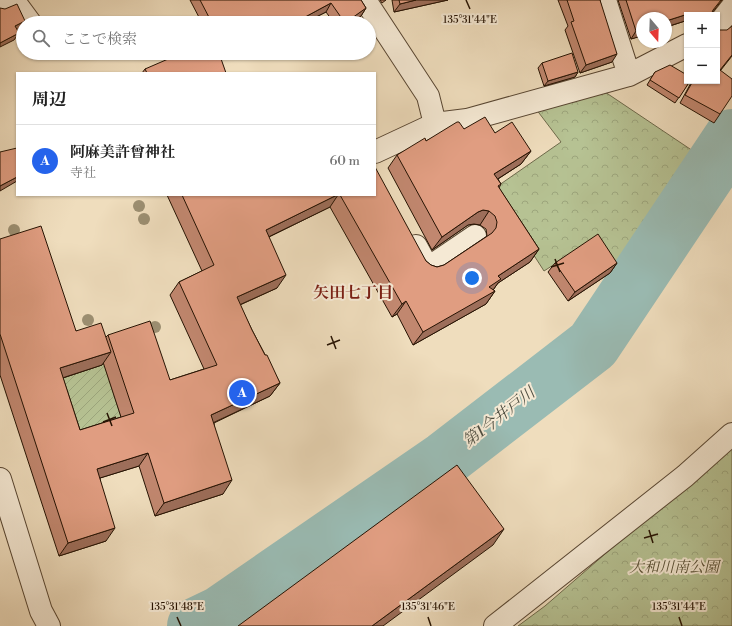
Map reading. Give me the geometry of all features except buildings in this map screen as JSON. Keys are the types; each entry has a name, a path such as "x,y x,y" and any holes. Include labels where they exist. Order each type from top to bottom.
{"street":[{"path":"0,4 7,0"},
{"path":"365,0 376,16"},
{"path":"605,0 629,75"},
{"path":"720,22 732,8"},
{"path":"376,17 428,96 435,124"},
{"path":"376,152 435,124 467,120 629,75 684,47"},
{"path":"406,227 428,268 475,236"},
{"path":"495,626 685,476 732,434"},
{"path":"0,478 41,611 49,626"}],"lane":[{"path":"17,0 29,16"}],"green space":[{"path":"605,92 696,153 635,250 618,270 594,239 544,271 492,190 561,142 536,109"},
{"path":"104,364 124,426 70,444 50,382"},
{"name":"大和川南公園","path":"732,444 732,626 518,626 545,606"}],"waterway":[{"name":"第1今井戸川","path":"195,626 220,614 445,459 593,345 732,137"}],"place":[{"name":"阿麻美許曾神社","path":"242,393"}],"district":[{"name":"矢田七丁目","path":"353,293"}]}
